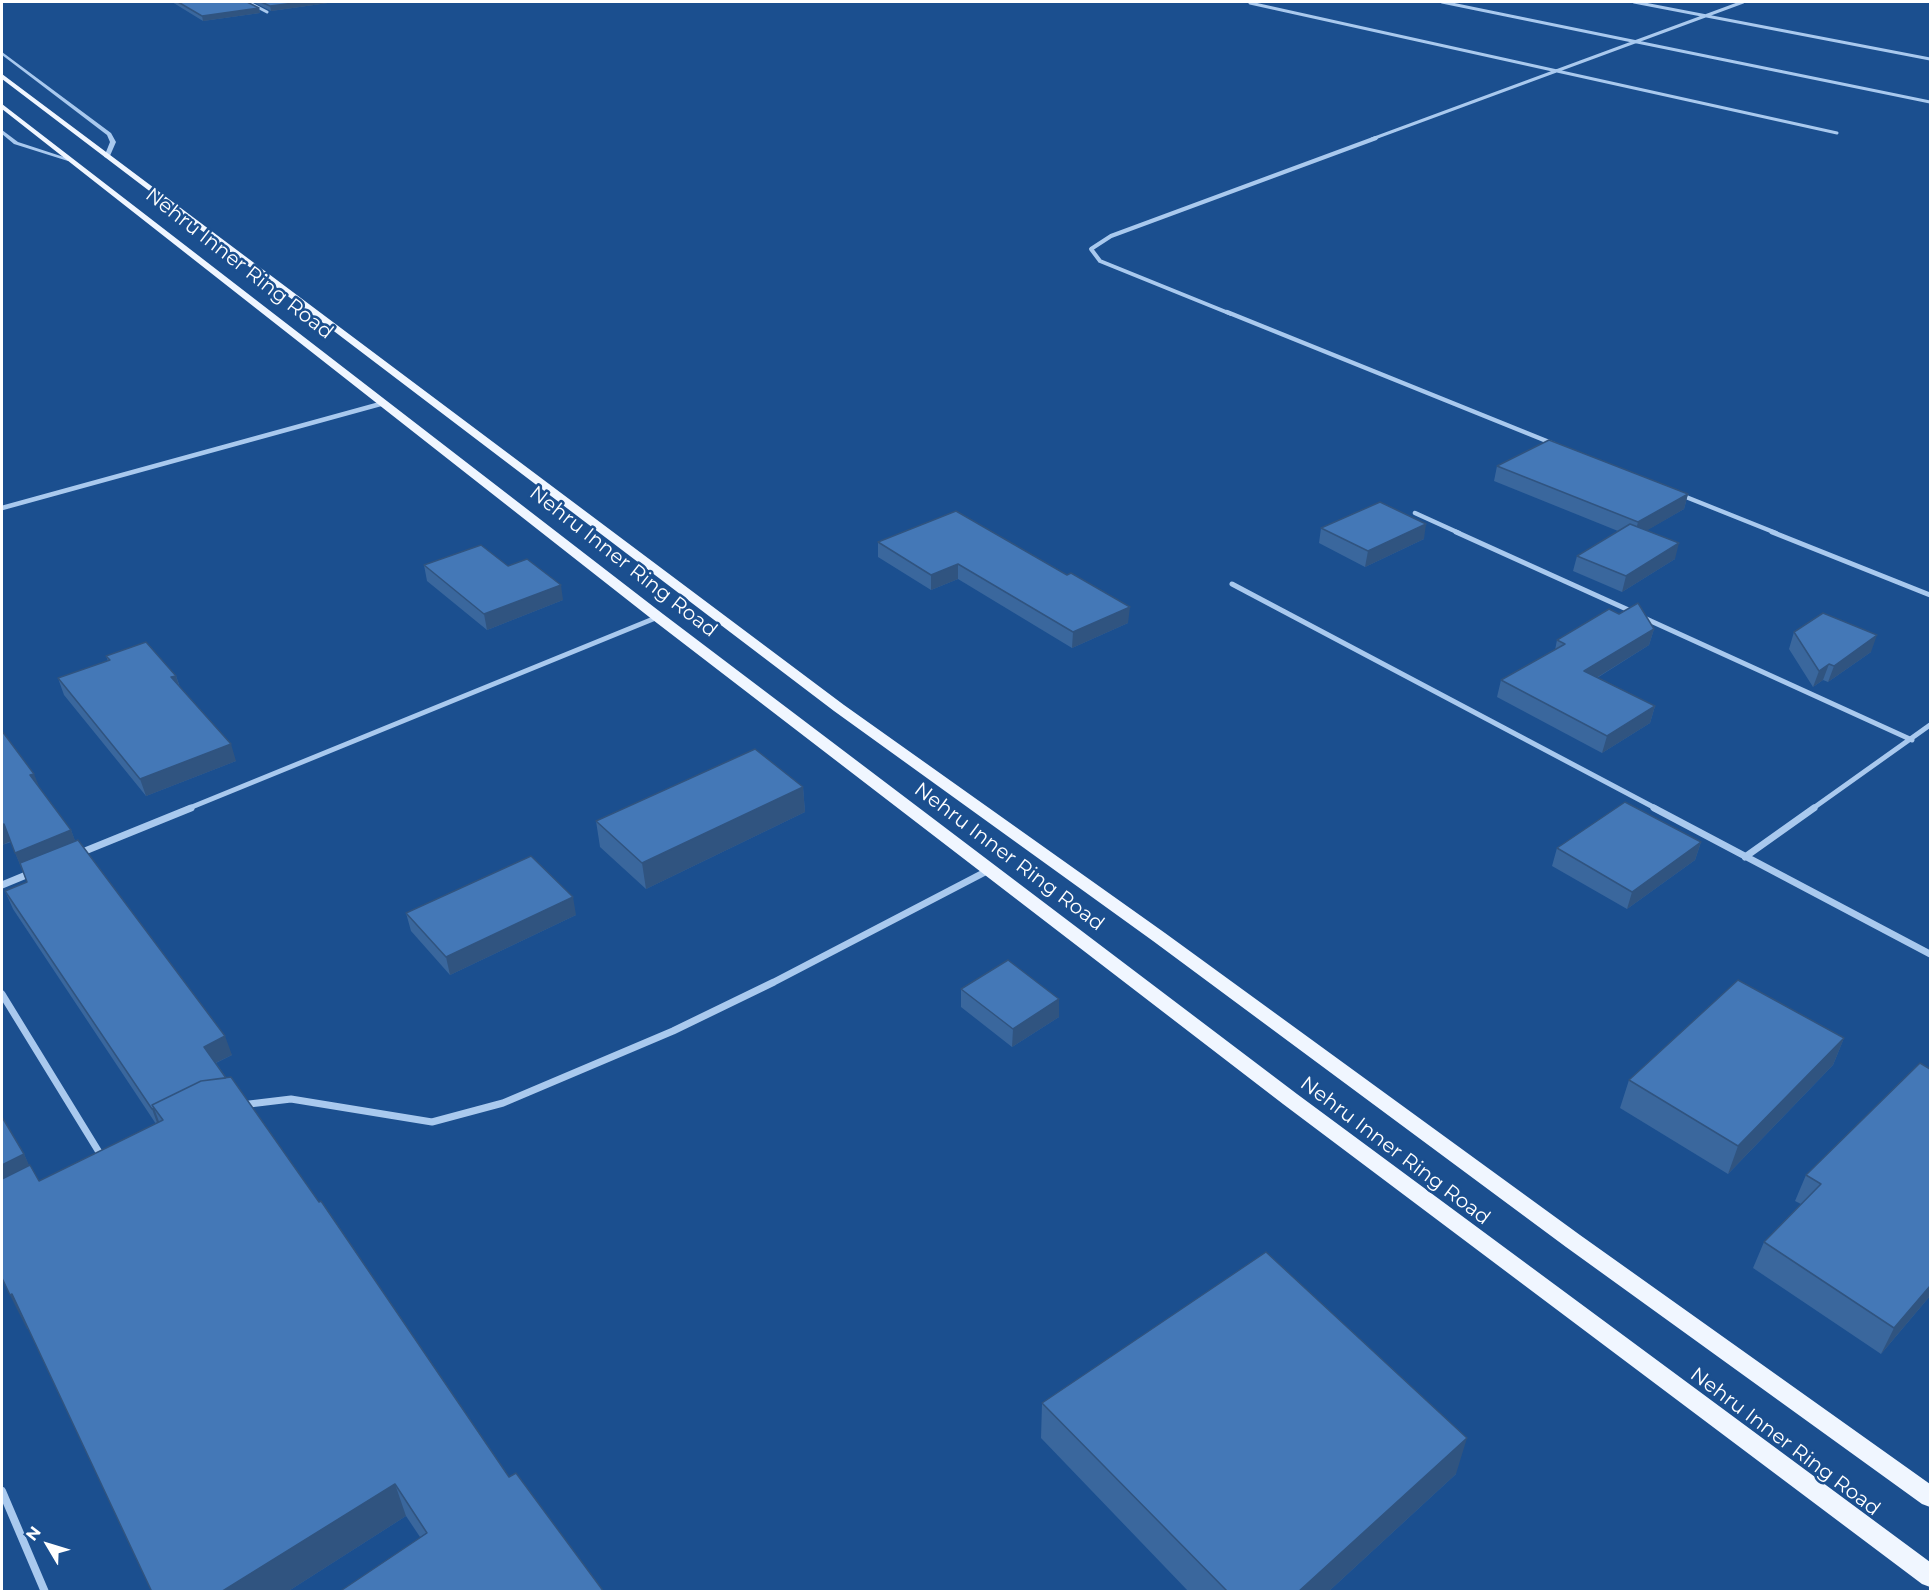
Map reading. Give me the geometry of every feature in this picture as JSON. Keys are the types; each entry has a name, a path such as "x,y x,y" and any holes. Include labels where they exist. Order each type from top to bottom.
{"main road":[{"name":"Nehru Inner Ring Road","path":"2,76 108,157 170,210 839,708 1159,937 1573,1241 1930,1497"},
{"name":"Nehru Inner Ring Road","path":"2,106 70,160 148,214 384,404 658,617 1290,1099 1930,1576"}],"street":[{"path":"248,2 267,12"},
{"path":"1442,2 1930,102"},
{"path":"1634,2 1930,59"},
{"path":"1565,448 1100,261 1091,249 1111,236 1554,70 1743,2"},
{"path":"1250,3 1837,133"},
{"path":"2,53 109,134 113,142 108,157"},
{"path":"2,132 16,143 70,160"},
{"path":"2,508 384,404"},
{"path":"1676,493 1930,595"},
{"path":"1415,513 1912,740"},
{"path":"1232,584 1930,954"},
{"path":"75,855 658,617"},
{"path":"1745,857 1930,725"},
{"path":"2,885 44,868"},
{"path":"234,1105 291,1099 432,1122 504,1102 673,1031 991,869"},
{"path":"2,994 104,1162"},
{"path":"94,1167 115,1156"},
{"path":"2,1491 45,1592"}],"building":[{"path":"178,2 247,2 259,8 202,16"},
{"path":"261,2 302,2 270,6"},
{"path":"1549,440 1688,494 1638,522 1497,466"},
{"path":"1380,502 1426,524 1368,551 1321,528"},
{"path":"956,511 1067,575 1071,573 1130,607 1073,632 958,564 931,575 878,542"},
{"path":"1630,524 1679,543 1626,576 1577,556"},
{"path":"481,545 508,566 527,559 561,585 484,614 424,565"},
{"path":"1638,603 1654,629 1584,671 1655,706 1607,736 1501,680 1565,644 1557,640 1609,609 1619,614"},
{"path":"1823,613 1877,635 1834,666 1829,664 1819,671 1794,632"},
{"path":"146,642 176,676 171,677 231,744 140,779 58,678 110,660 106,656"},
{"path":"2,731 34,774 30,775 71,830 15,853 4,824 2,825"},
{"path":"755,749 803,787 642,863 596,821"},
{"path":"1625,802 1701,842 1632,892 1557,848"},
{"path":"78,840 225,1036 204,1047 226,1078 201,1081 152,1105 154,1108 152,1109 5,891 27,882 20,863"},
{"path":"531,856 573,897 446,957 406,913"},
{"path":"1008,960 1059,999 1013,1029 961,989"},
{"path":"1738,980 1844,1038 1738,1146 1629,1080"},
{"path":"1920,1063 1930,1069 1930,1286 1894,1328 1764,1242 1821,1184 1806,1175"},
{"path":"231,1077 319,1202 321,1201 509,1477 516,1473 604,1592 339,1592 427,1533 395,1484 221,1592 152,1592 12,1294 10,1295 2,1278 2,1179 30,1165 39,1181 163,1120 152,1105 201,1081"},
{"path":"2,1117 24,1154 2,1165"},
{"path":"1266,1252 1467,1438 1298,1592 1228,1592 1042,1403"}]}
